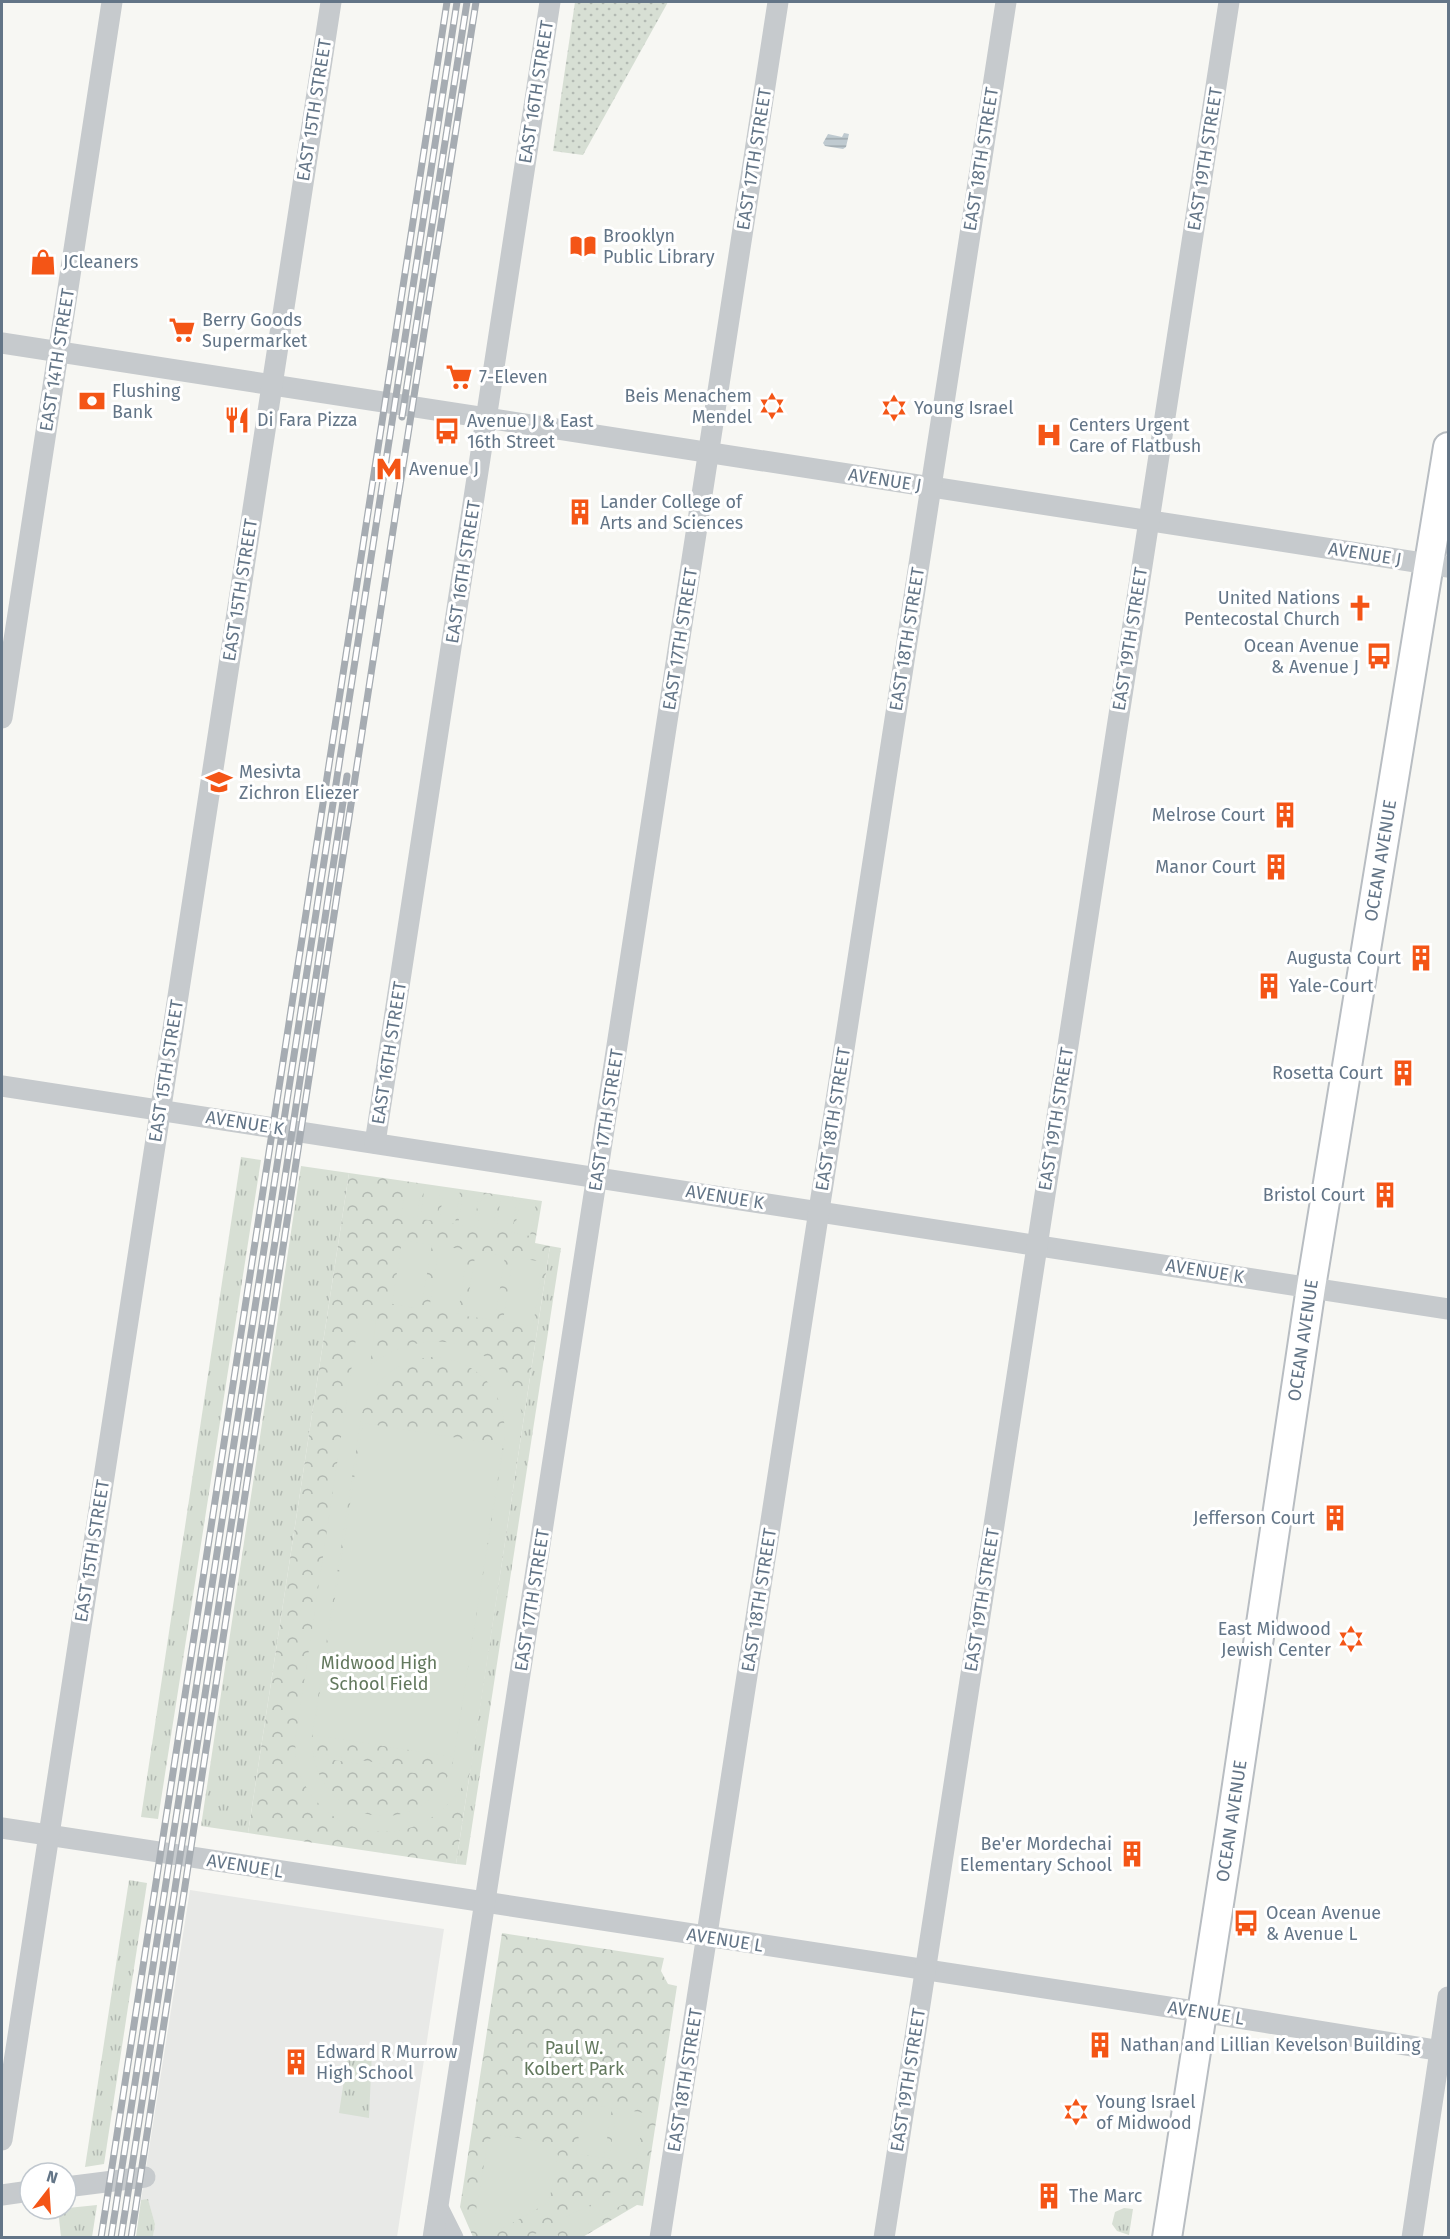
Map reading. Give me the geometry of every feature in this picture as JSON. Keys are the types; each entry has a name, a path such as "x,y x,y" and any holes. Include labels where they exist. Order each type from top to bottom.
{"main road":[{"name":"OCEAN AVENUE","path":"1167,2238 1311,1287 1439,566 1449,447"}],"street":[{"name":"EAST 14TH STREET","path":"2,718 112,2"},
{"name":"EAST 15TH STREET","path":"2,2140 331,2"},
{"name":"EAST 16TH STREET","path":"375,1143 550,2"},
{"name":"EAST 17TH STREET","path":"433,2238 778,2"},
{"name":"EAST 18TH STREET","path":"660,2238 1006,2"},
{"name":"EAST 19TH STREET","path":"884,2238 1229,2"},
{"name":"AVENUE J","path":"2,343 1439,566"},
{"name":"AVENUE K","path":"2,1086 1449,1309"},
{"name":"AVENUE L","path":"2,1828 1202,2012 1444,2052"},
{"path":"1412,2238 1444,2052 1449,1997"},
{"path":"78,2185 145,2177"},
{"path":"2,2194 18,2192"},
{"path":"438,2208 453,2238"}],"shaded area":[{"path":"844,133 849,134 846,147 843,149 825,146 823,143 828,134 842,137"},
{"name":"Edward R Murrow High School","path":"190,1890 444,1929 397,2237 153,2237 155,2224 148,2200 141,2200"}],"green space":[{"path":"575,2 668,2 583,155 553,151"},
{"path":"241,1157 261,1160 158,1819 141,1817"},
{"path":"301,1166 349,1173 248,1833 201,1826"},
{"name":"Midwood High School Field","path":"349,1173 542,1201 535,1243 550,1246 456,1864 248,1833"},
{"path":"406,1183 422,1185 417,1218 401,1216"},
{"path":"425,1185 441,1188 436,1221 420,1219"},
{"path":"444,1189 460,1191 455,1224 439,1222"},
{"path":"463,1192 479,1194 474,1227 458,1225"},
{"path":"482,1194 498,1197 493,1230 477,1228"},
{"path":"501,1197 517,1200 512,1233 496,1231"},
{"path":"520,1200 536,1203 530,1236 514,1233"},
{"path":"402,1240 432,1245 421,1309 392,1304"},
{"path":"439,1246 468,1250 458,1314 429,1310"},
{"path":"550,1246 561,1248 466,1865 456,1864"},
{"path":"476,1251 505,1256 495,1320 465,1316"},
{"path":"513,1257 543,1262 533,1326 503,1321"},
{"path":"359,1318 376,1321 370,1365 393,1351 417,1343 441,1342 463,1346 484,1356 501,1371 514,1392 523,1418 471,1769 458,1793 438,1813 419,1824 398,1831 377,1832 357,1828 321,1807 308,1790 297,1766 295,1742","holes":["431,1357 449,1359 478,1373 488,1383 497,1396 505,1427 452,1767 437,1792 416,1808 393,1815 369,1814 347,1805 328,1789 316,1765 312,1735 362,1413 372,1391 379,1382 397,1368 418,1359"]},
{"path":"363,1423 503,1445 454,1757 313,1735"},
{"path":"316,1753 422,1770 421,1774 315,1757"},
{"path":"129,1880 147,1883 104,2164 85,2167"},
{"name":"Paul W. Kolbert Park","path":"502,1933 664,1958 661,1971 668,1984 677,1986 643,2206 637,2205 581,2238 473,2237 460,2207"},
{"path":"349,2047 372,2051 369,2118 339,2113"},
{"path":"584,2103 612,2108 604,2158 576,2154"},
{"path":"617,2108 644,2113 636,2164 609,2159"},
{"path":"492,2136 550,2143 554,2146 558,2156 549,2202 493,2234 485,2234 477,2230 474,2221 488,2142"},
{"path":"616,2189 624,2204 598,2218 590,2204"},
{"path":"148,2199 155,2224 153,2237 136,2237 141,2200"},
{"path":"97,2205 92,2237 61,2237 59,2221 78,2221 78,2207"},
{"path":"589,2205 597,2219 571,2234 562,2219"},
{"path":"1124,2208 1133,2209 1129,2235 1117,2231 1112,2224 1115,2212"},
{"path":"552,2225 559,2237 529,2237"}],"railway":[{"path":"101,2238 447,2"},
{"path":"111,2238 457,2"},
{"path":"402,417 467,2"},
{"path":"131,2238 476,2"},
{"path":"121,2238 347,776"}],"place":[{"name":"Brooklyn Public Library","path":"583,246"},
{"name":"JCleaners","path":"43,262"},
{"name":"Berry Goods Supermarket","path":"182,330"},
{"name":"7-Eleven","path":"459,377"},
{"name":"Flushing Bank","path":"92,401"},
{"name":"Beis Menachem Mendel","path":"772,406"},
{"name":"Young Israel","path":"894,408"},
{"name":"Di Fara Pizza","path":"237,420"},
{"name":"Avenue J & East 16th Street","path":"447,431"},
{"name":"Centers Urgent Care of Flatbush","path":"1049,435"},
{"name":"Avenue J","path":"389,469"},
{"name":"Lander College of Arts and Sciences","path":"580,512"},
{"name":"United Nations Pentecostal Church","path":"1360,608"},
{"name":"Ocean Avenue & Avenue J","path":"1379,656"},
{"name":"Mesivta Zichron Eliezer","path":"219,782"},
{"name":"Melrose Court","path":"1285,815"},
{"name":"Manor Court","path":"1276,867"},
{"name":"Augusta Court","path":"1421,958"},
{"name":"Yale-Court","path":"1269,986"},
{"name":"Rosetta Court","path":"1403,1073"},
{"name":"Bristol Court","path":"1385,1195"},
{"name":"Jefferson Court","path":"1335,1518"},
{"name":"East Midwood Jewish Center","path":"1351,1639"},
{"name":"Be'er Mordechai Elementary School","path":"1132,1854"},
{"name":"Ocean Avenue & Avenue L","path":"1246,1923"},
{"name":"Nathan and Lillian Kevelson Building","path":"1100,2045"},
{"name":"Edward R Murrow High School","path":"296,2062"},
{"name":"Young Israel of Midwood","path":"1076,2112"},
{"name":"The Marc","path":"1049,2196"}]}
